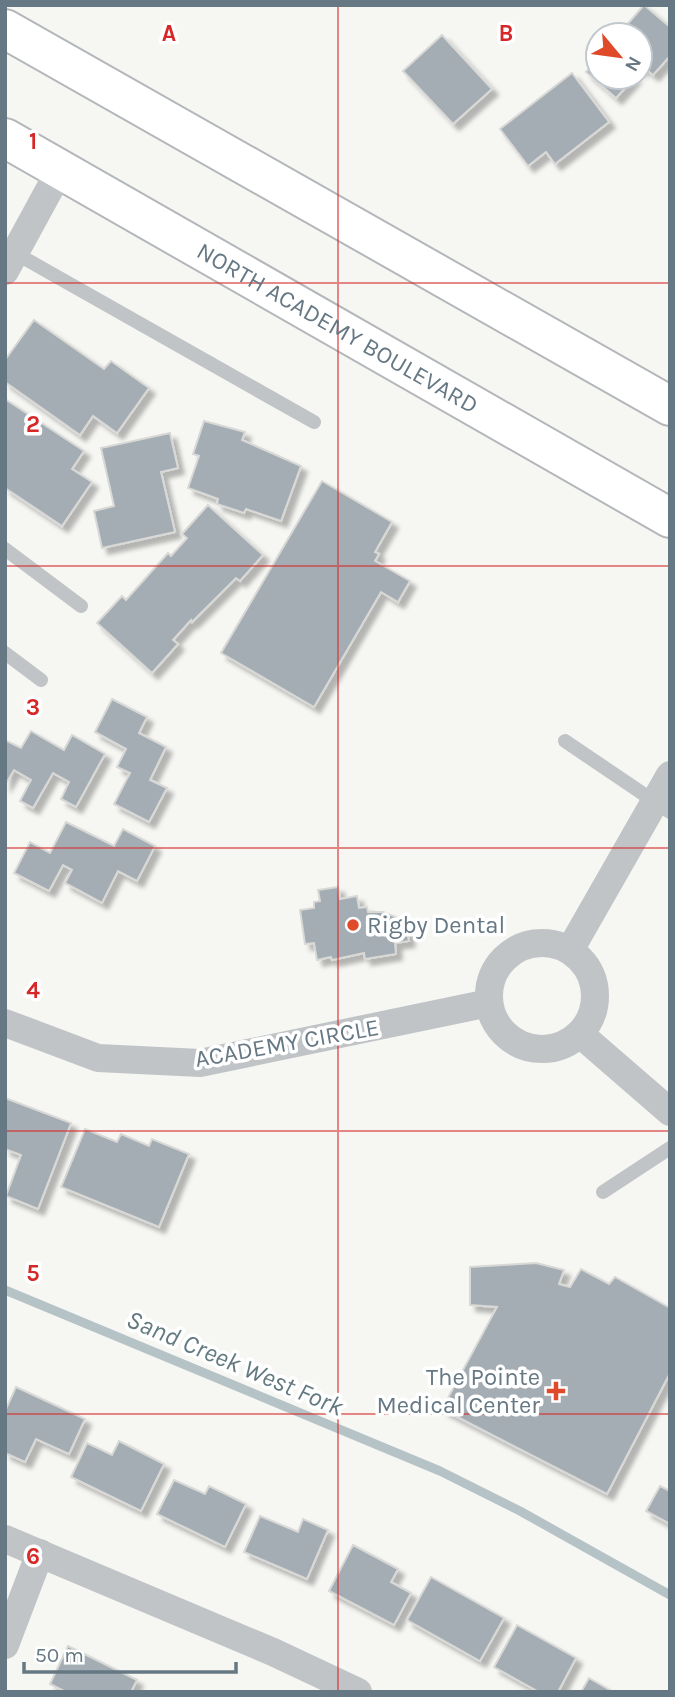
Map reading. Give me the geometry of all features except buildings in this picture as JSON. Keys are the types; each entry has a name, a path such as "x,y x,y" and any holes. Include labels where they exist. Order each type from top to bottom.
{"highway":[{"path":"5,29 670,406"},
{"name":"NORTH ACADEMY BOULEVARD","path":"5,138 670,518"}],"street":[{"path":"10,262 60,170"},
{"path":"569,950 662,806 670,775"},
{"path":"534,943 552,944 569,950 584,963 593,980 595,999 591,1018 580,1034 564,1045 545,1050 527,1048 510,1039 495,1021 489,1003 490,985 497,969 516,949 534,943"},
{"name":"ACADEMY CIRCLE","path":"5,1023 99,1058 200,1063 489,1003"},
{"path":"580,1034 670,1112"},
{"path":"5,1539 348,1689"},
{"path":"5,1645 40,1553"}],"lane":[{"path":"10,262 314,422"},
{"path":"5,549 81,606"},
{"path":"5,653 41,680"},
{"path":"565,741 662,806"},
{"path":"603,1192 670,1148"}],"waterway":[{"name":"Sand Creek West Fork","path":"5,1290 440,1471 520,1511 670,1595"}],"place":[{"name":"Rigby Dental","path":"353,925"},
{"name":"The Pointe Medical Center","path":"556,1391"}]}
